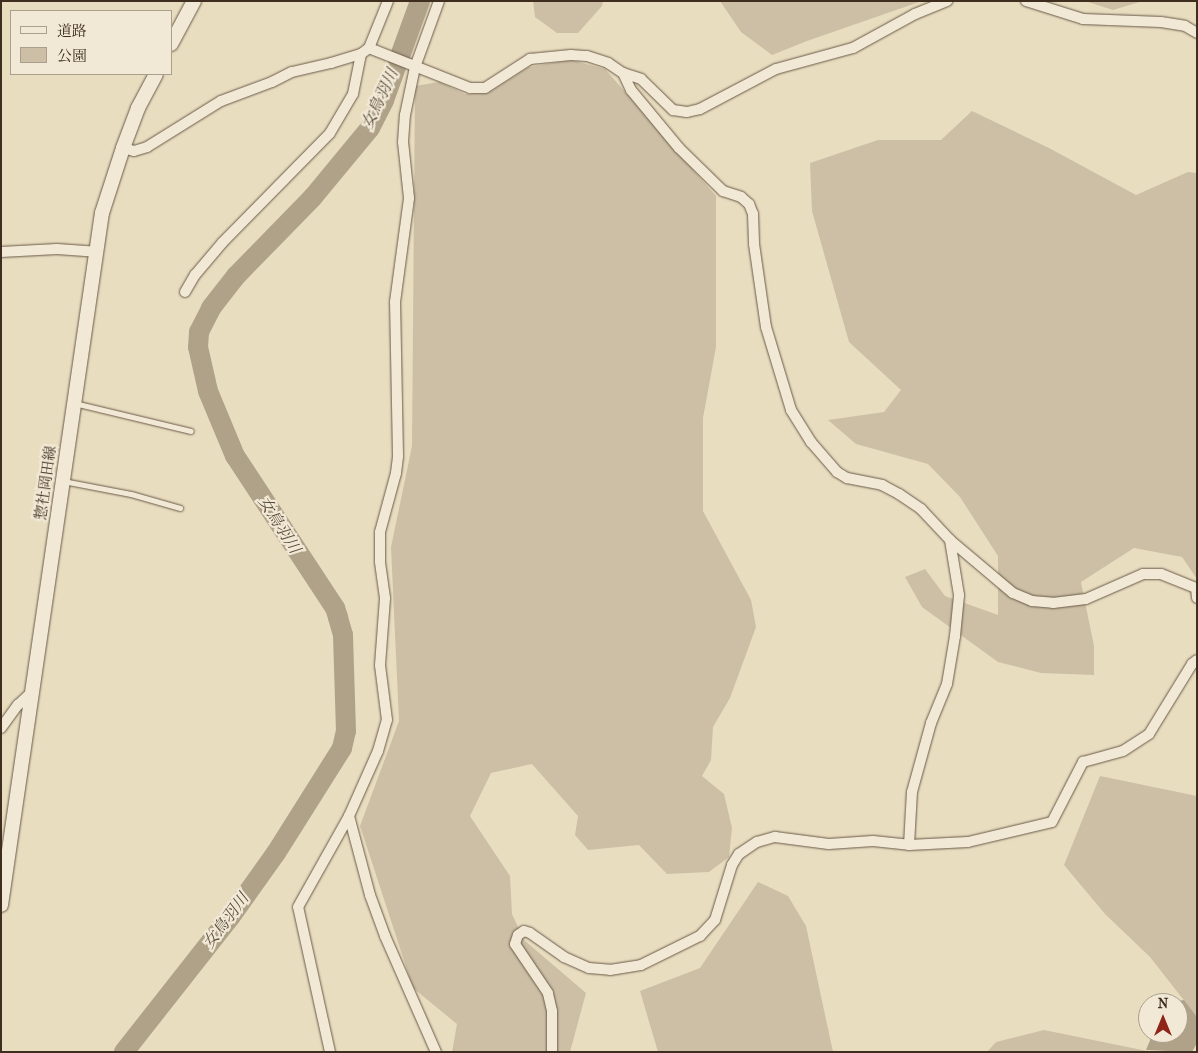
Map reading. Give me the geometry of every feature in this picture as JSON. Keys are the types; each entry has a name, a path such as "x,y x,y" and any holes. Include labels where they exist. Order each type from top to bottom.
{"main road":[{"path":"172,42 194,1"},
{"name":"惣社岡田線","path":"1,905 4,859 31,693 102,213 138,108 155,75"}],"street":[{"path":"185,292 195,275 222,243 330,133 353,94 367,50 388,1"},
{"path":"330,1052 298,907 349,816 356,796 378,751 387,720 380,665 386,598 380,561 380,532 396,473 398,456 395,302 409,198 402,142 412,66 438,1"},
{"path":"123,148 134,151 146,147 221,101 272,82 292,72 367,50 470,88 485,88 530,59 571,55 587,56 608,63 623,73 640,79 673,110 687,112 700,109 776,69 853,48 915,14 947,1"},
{"path":"1026,1 1083,19 1161,22 1185,26 1197,33"},
{"path":"623,73 631,90 679,148 723,190 741,197 750,204 754,214 754,244 766,327 791,410 802,429 837,472 847,478 882,485 899,494 921,509 950,540 1013,593 1032,601 1053,602 1086,599 1143,574 1160,574 1196,588 1197,598"},
{"path":"1,252 58,249 96,252"},
{"path":"909,846 912,792 931,723 947,684 955,636 959,595 950,540"},
{"path":"552,1052 552,1012 548,994 516,944 518,935 524,931 530,933 564,957 589,968 610,970 641,965 700,936 715,920 732,865 740,854 757,842 776,837 829,844 873,842 909,846 968,842 1052,822 1083,762 1123,751 1149,734 1192,664 1197,660"},
{"path":"1,728 18,705 31,693"},
{"path":"349,816 370,895 410,997 436,1052"}],"lane":[{"path":"74,403 191,431"},
{"path":"63,481 131,494 180,508"}],"green space":[{"path":"533,1 603,1 602,6 578,33 557,33 535,17"},
{"path":"720,1 922,1 772,55 741,32"},
{"path":"1085,1 1143,1 1113,10"},
{"path":"571,60 605,69 716,196 716,347 703,418 703,511 751,600 756,627 730,698 713,727 711,760 702,776 724,794 732,828 729,857 709,872 667,874 639,845 588,850 575,835 578,816 532,764 491,773 470,816 510,876 512,914 524,940 586,993 570,1052 452,1052 457,1024 413,988 360,826 399,721 391,547 412,446 415,86 439,82 465,94 488,93 529,67"},
{"path":"972,111 1049,148 1136,195 1188,172 1197,173 1197,579 1182,557 1134,548 1081,582 1094,646 1094,675 1041,673 998,662 922,607 905,577 925,569 945,596 998,615 998,556 960,497 928,464 856,444 828,420 884,412 901,390 849,342 812,211 810,163 878,140 941,140"},
{"path":"1100,776 1197,796 1197,1017 1188,1006 1188,993 1178,993 1150,957 1105,914 1064,865"},
{"path":"758,882 788,896 806,926 833,1052 658,1052 640,991 700,968"},
{"path":"1044,1030 1152,1052 987,1052 996,1042"}],"shaded area":[{"path":"1188,1005 1197,1017 1197,1043 1192,1052 1146,1050 1149,1043 1188,1043"}],"waterway":[{"name":"女鳥羽川","path":"124,1052 231,916 276,853 342,748 346,731 343,635 335,608 235,456 208,391 198,347 199,332 211,308 236,276 313,197 370,128 384,100 420,1"}]}
